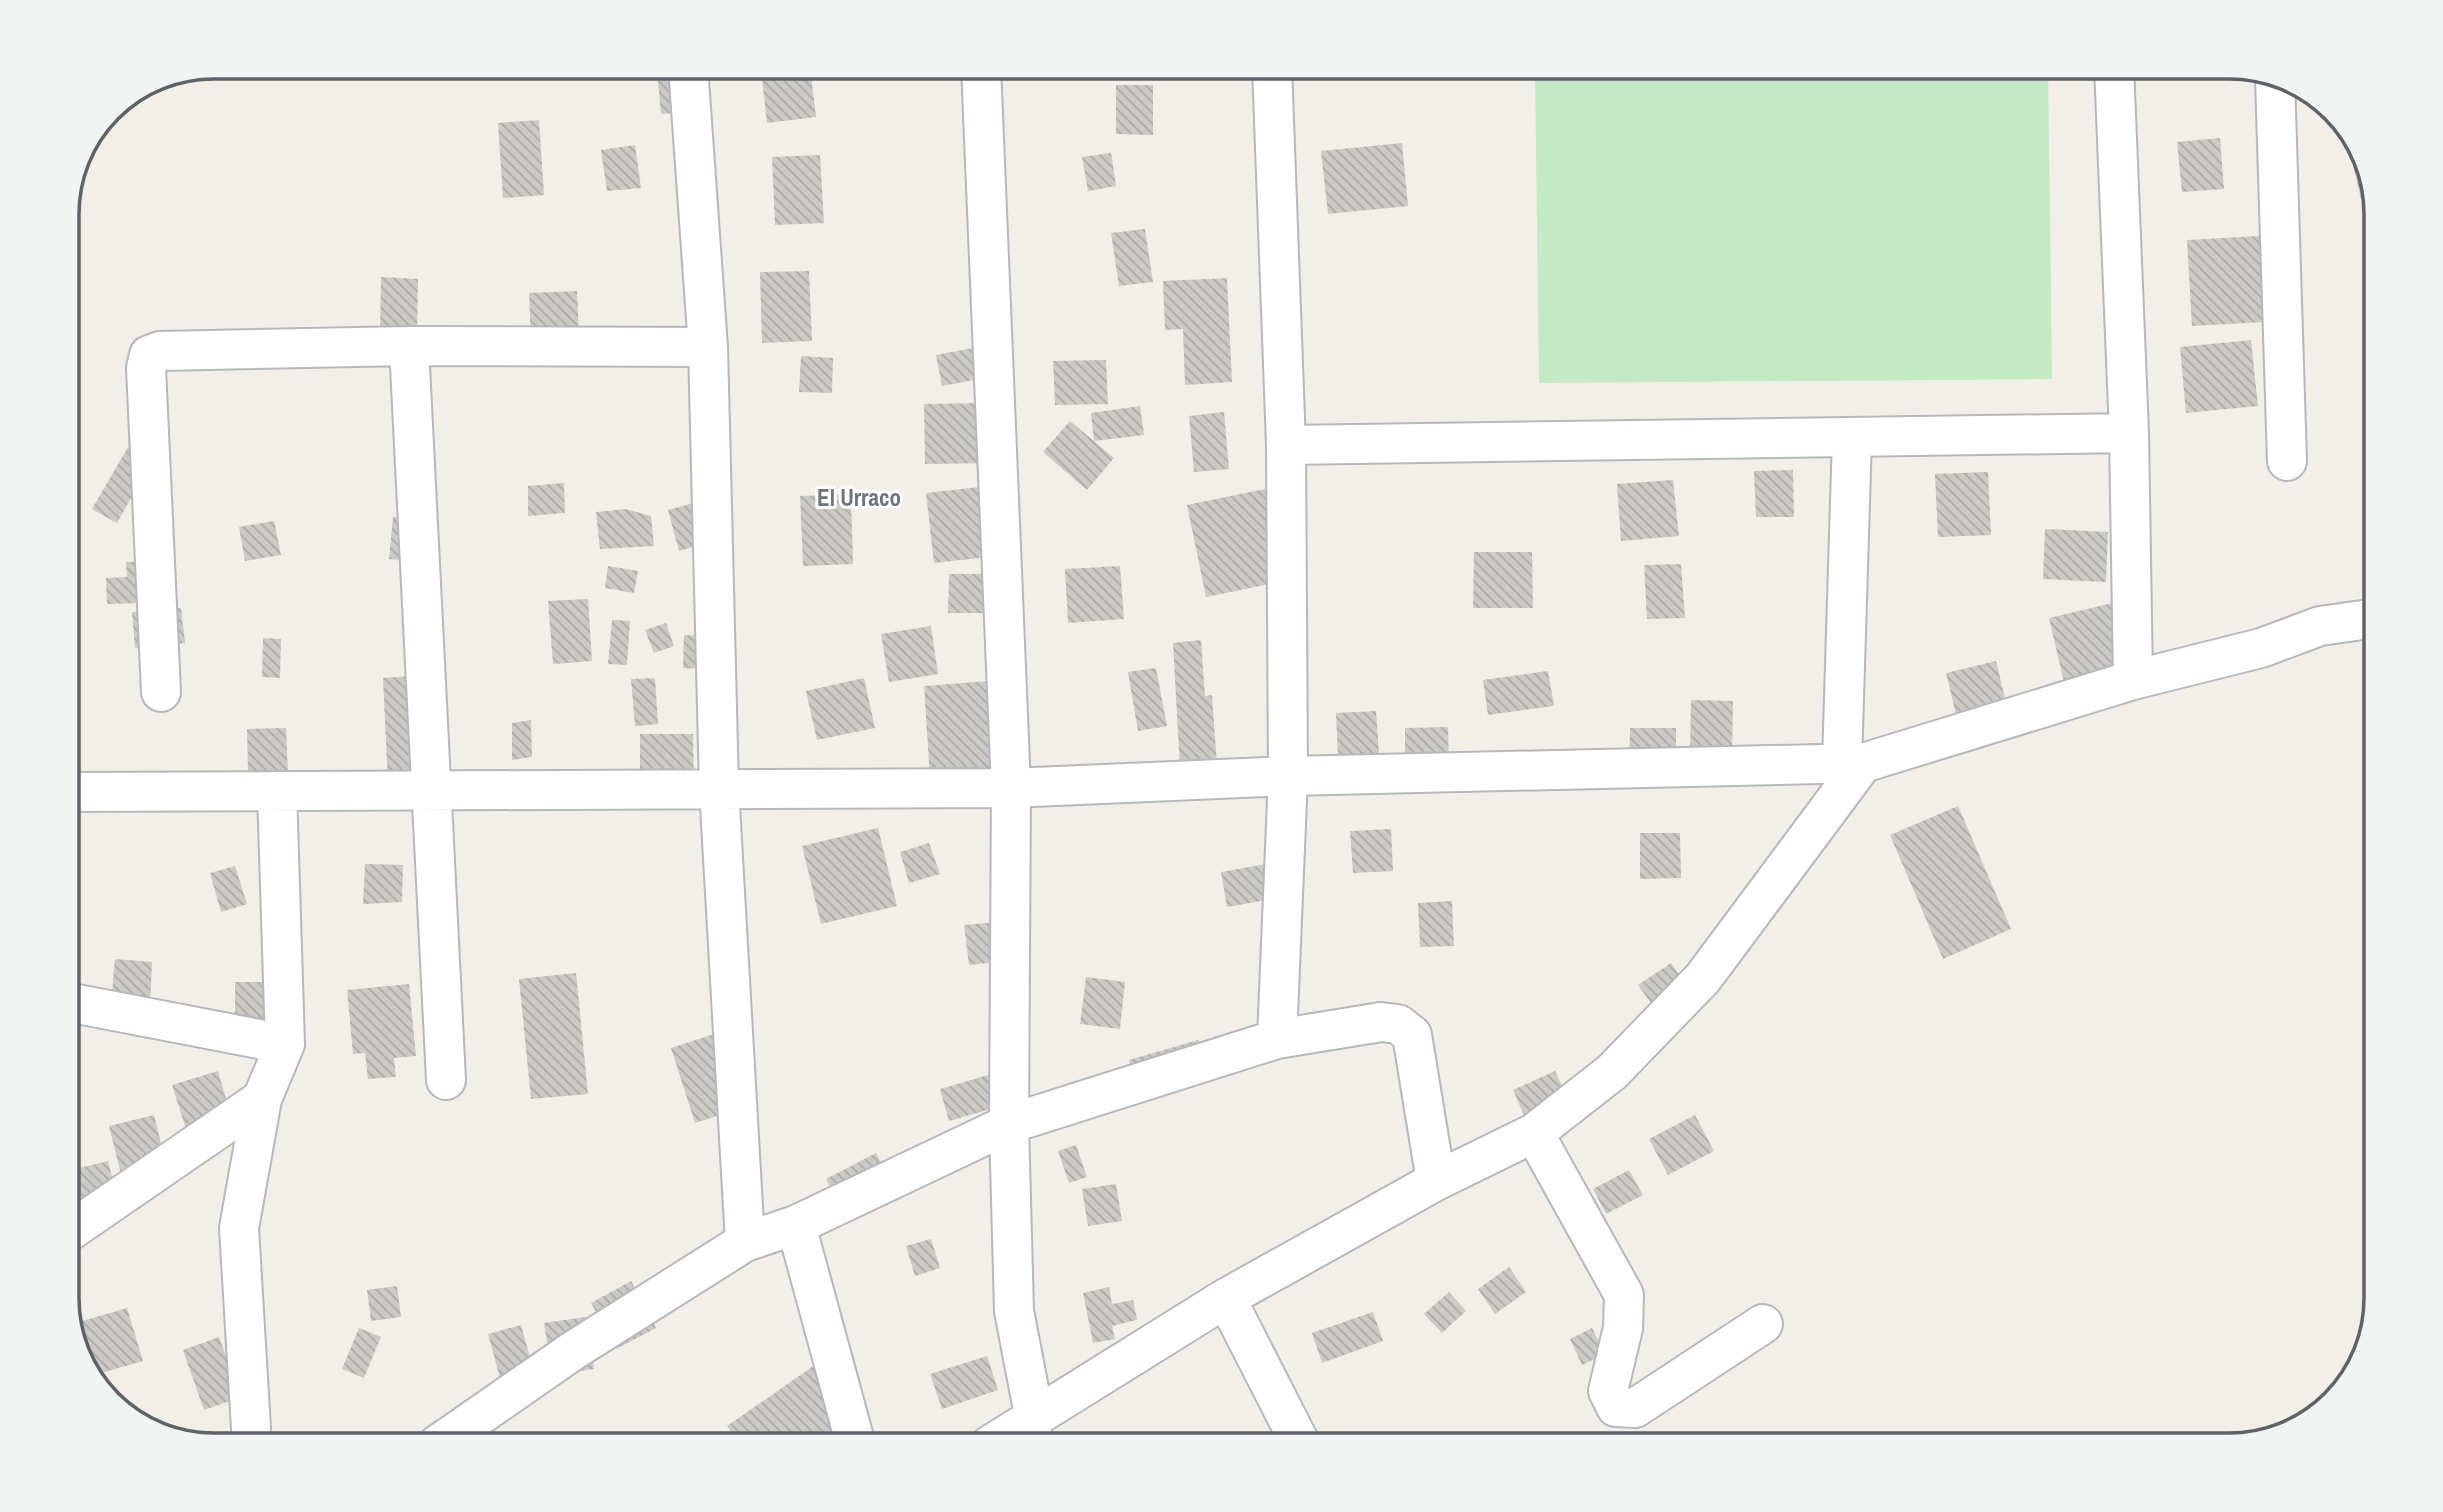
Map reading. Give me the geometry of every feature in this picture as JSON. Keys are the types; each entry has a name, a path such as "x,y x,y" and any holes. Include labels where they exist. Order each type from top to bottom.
{"street":[{"path":"689,79 708,347 719,788 745,1242"},
{"path":"982,79 1011,788 1009,1124 1014,1311 1035,1420"},
{"path":"1272,79 1286,445 1288,776 1277,1039"},
{"path":"2115,79 2129,433 2133,680"},
{"path":"2275,87 2287,461"},
{"path":"161,692 146,368 149,355 160,351 409,346 708,347"},
{"path":"409,346 446,1080"},
{"path":"1286,445 2129,433"},
{"path":"1012,1433 1226,1298 1436,1181 1534,1133 1612,1072 1703,978 1852,763 1852,437"},
{"path":"79,792 1011,788 1288,776 1852,763 2133,680 2261,648 2320,626 2364,620"},
{"path":"250,1433 239,1228 262,1099 285,1044 277,791"},
{"path":"79,1004 285,1044"},
{"path":"456,1433 574,1350 745,1242 796,1225 1009,1124 1277,1039 1381,1022 1398,1024 1412,1035 1436,1181"},
{"path":"79,1225 262,1099"},
{"path":"1534,1133 1624,1296 1623,1328 1608,1391 1616,1407 1635,1408 1763,1324"},
{"path":"796,1225 852,1433"},
{"path":"1226,1298 1294,1433"}],"green space":[{"path":"1535,79 2048,79 2052,379 1539,383"}],"building":[{"path":"658,79 707,79 709,111 661,114"},
{"path":"762,79 812,79 816,117 767,123"},
{"path":"1116,85 1153,85 1153,135 1116,134"},
{"path":"539,120 544,195 503,198 498,123"},
{"path":"2220,138 2224,189 2182,192 2177,142"},
{"path":"1402,143 1408,206 1328,214 1321,151"},
{"path":"635,145 641,188 607,191 601,150"},
{"path":"1111,153 1116,186 1088,191 1082,157"},
{"path":"820,155 824,223 775,225 772,157"},
{"path":"2353,165 2360,179 2363,198 2361,199"},
{"path":"1145,229 1153,282 1119,286 1111,233"},
{"path":"2260,236 2265,322 2192,326 2187,240"},
{"path":"809,271 812,341 762,343 760,272"},
{"path":"381,277 418,279 417,332 380,331"},
{"path":"1227,278 1232,382 1185,385 1183,329 1165,330 1163,281"},
{"path":"577,291 579,335 531,338 529,293"},
{"path":"2251,340 2258,406 2186,413 2180,347"},
{"path":"989,345 995,376 942,386 936,355"},
{"path":"801,356 833,358 832,393 799,392"},
{"path":"1106,360 1108,404 1055,405 1053,361"},
{"path":"987,403 988,463 925,464 924,404"},
{"path":"1140,406 1144,435 1094,441 1091,413"},
{"path":"1224,412 1229,469 1194,472 1189,416"},
{"path":"1070,421 1114,458 1087,490 1043,452"},
{"path":"128,447 152,460 117,523 92,509"},
{"path":"1793,470 1794,517 1756,517 1754,471"},
{"path":"1988,472 1991,535 1938,537 1935,474"},
{"path":"1673,480 1679,536 1621,541 1617,484"},
{"path":"564,483 565,513 528,516 528,486"},
{"path":"997,485 1006,555 934,563 926,493"},
{"path":"1265,489 1284,581 1206,597 1187,505"},
{"path":"851,494 853,564 803,566 800,496"},
{"path":"701,501 712,541 679,551 668,510"},
{"path":"626,509 651,516 654,546 600,549 596,512"},
{"path":"393,517 436,522 411,561 389,559"},
{"path":"274,521 281,555 245,561 239,527"},
{"path":"2045,529 2108,532 2106,582 2043,579"},
{"path":"1474,552 1532,552 1533,608 1473,608"},
{"path":"151,561 170,602 107,604 106,578 127,577 126,562"},
{"path":"1681,564 1685,618 1647,619 1644,565"},
{"path":"608,566 638,571 634,593 605,588"},
{"path":"1120,566 1124,619 1068,623 1065,569"},
{"path":"949,574 986,574 986,613 948,613"},
{"path":"588,599 592,661 553,664 548,601"},
{"path":"2117,602 2136,683 2068,699 2049,618"},
{"path":"181,608 185,643 135,648 132,612"},
{"path":"612,620 630,621 627,665 608,664"},
{"path":"666,623 674,646 654,653 645,630"},
{"path":"931,626 938,674 889,682 881,634"},
{"path":"684,635 718,636 716,670 683,668"},
{"path":"263,638 281,639 280,678 262,677"},
{"path":"1201,640 1205,696 1212,695 1217,766 1180,768 1173,643"},
{"path":"1996,661 2012,728 1962,739 1946,673"},
{"path":"1156,668 1167,726 1138,731 1128,672"},
{"path":"1548,671 1554,706 1488,715 1483,680"},
{"path":"438,674 444,782 388,784 383,678"},
{"path":"655,678 658,724 635,726 631,679"},
{"path":"864,678 875,728 817,740 806,691"},
{"path":"1002,680 1008,773 930,778 924,686"},
{"path":"1691,700 1733,701 1732,756 1690,755"},
{"path":"1376,711 1379,753 1338,755 1336,713"},
{"path":"531,720 532,757 512,760 512,723"},
{"path":"1448,727 1449,765 1405,765 1405,728"},
{"path":"286,728 288,773 248,774 247,729"},
{"path":"1630,728 1676,728 1676,771 1629,770"},
{"path":"640,734 693,734 694,786 640,787"},
{"path":"1958,806 2011,929 1943,959 1890,835"},
{"path":"878,828 897,906 821,924 802,846"},
{"path":"1391,829 1393,871 1353,873 1350,831"},
{"path":"1640,833 1680,833 1681,878 1640,879"},
{"path":"929,843 940,874 909,883 900,852"},
{"path":"365,864 403,865 402,902 363,904"},
{"path":"1266,864 1272,899 1227,907 1221,872"},
{"path":"235,866 247,904 221,912 210,873"},
{"path":"1452,901 1454,946 1420,947 1418,903"},
{"path":"1012,921 1017,960 969,965 964,925"},
{"path":"115,959 152,962 150,1006 111,1003"},
{"path":"1671,963 1699,1003 1667,1026 1638,985"},
{"path":"576,973 588,1094 531,1099 519,979"},
{"path":"1086,977 1125,982 1120,1029 1080,1024"},
{"path":"235,982 269,982 269,1032 235,1032"},
{"path":"409,984 416,1056 394,1058 396,1077 368,1079 365,1053 353,1054 347,990"},
{"path":"730,1029 755,1104 695,1123 671,1048"},
{"path":"1198,1040 1206,1069 1137,1089 1129,1060"},
{"path":"218,1071 228,1106 190,1142 172,1085"},
{"path":"1002,1071 1011,1103 949,1121 940,1089"},
{"path":"1555,1071 1573,1109 1530,1129 1513,1090"},
{"path":"154,1115 166,1163 125,1191 109,1126"},
{"path":"1695,1115 1714,1151 1668,1175 1649,1139"},
{"path":"1076,1145 1087,1177 1069,1183 1058,1151"},
{"path":"876,1153 892,1184 842,1210 826,1179"},
{"path":"108,1161 119,1204 79,1216 79,1168"},
{"path":"1629,1170 1643,1195 1606,1214 1593,1189"},
{"path":"1116,1184 1122,1221 1088,1226 1082,1189"},
{"path":"931,1239 940,1268 915,1276 906,1246"},
{"path":"1509,1267 1526,1292 1495,1314 1478,1289"},
{"path":"631,1281 656,1328 616,1349 591,1303"},
{"path":"397,1286 401,1317 371,1321 367,1290"},
{"path":"1109,1287 1112,1304 1133,1300 1137,1320 1112,1326 1115,1339 1093,1343 1083,1293"},
{"path":"1449,1292 1466,1311 1442,1333 1424,1314"},
{"path":"127,1308 143,1361 102,1373 89,1350 81,1321"},
{"path":"1373,1312 1383,1341 1322,1363 1312,1333"},
{"path":"586,1317 594,1369 552,1375 544,1323"},
{"path":"521,1325 535,1376 502,1385 488,1334"},
{"path":"359,1328 381,1337 364,1378 342,1369"},
{"path":"1592,1328 1605,1354 1582,1365 1570,1339"},
{"path":"219,1337 241,1397 204,1410 183,1350"},
{"path":"987,1356 998,1390 942,1409 930,1374"},
{"path":"822,1360 863,1420 843,1433 732,1433 727,1426"}],"district":[{"name":"El Urraco","path":"859,497"}]}
